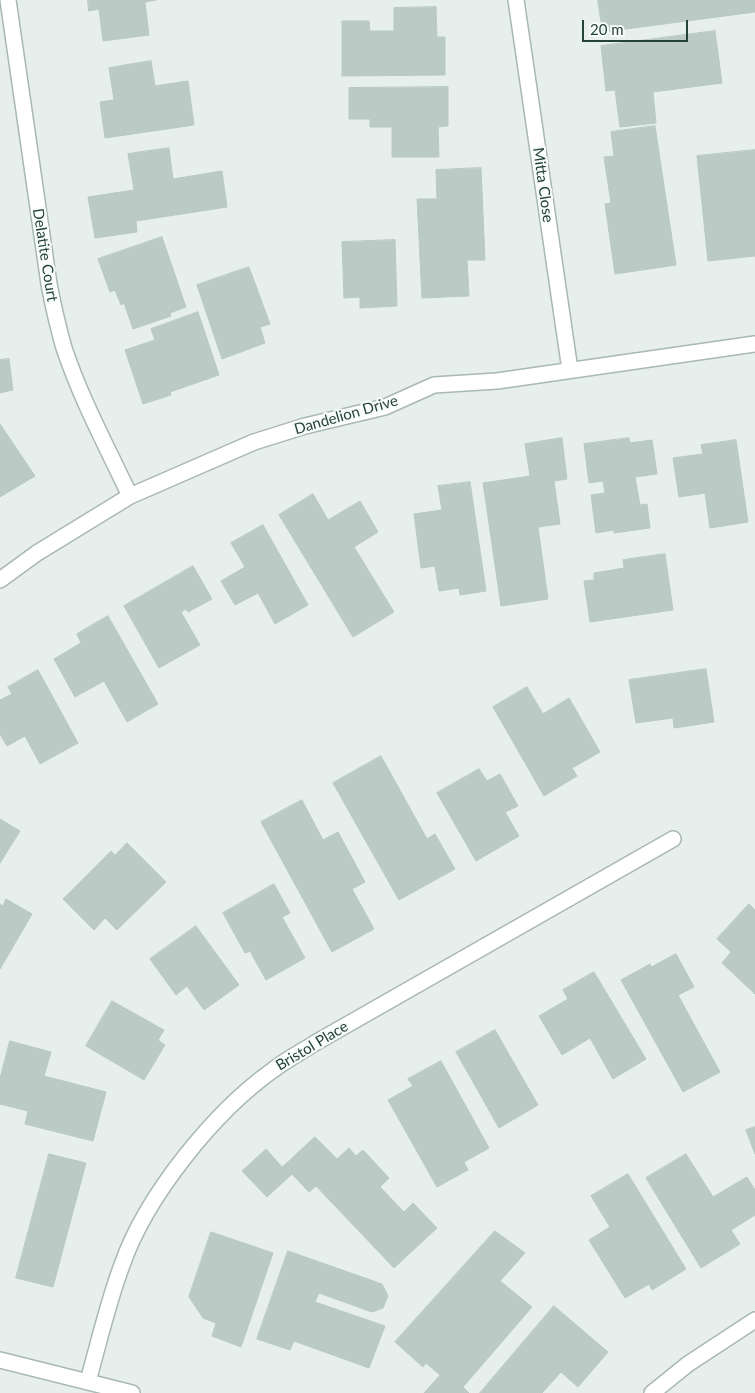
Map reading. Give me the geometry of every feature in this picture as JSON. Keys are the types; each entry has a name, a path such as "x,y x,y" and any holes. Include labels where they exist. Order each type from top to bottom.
{"street":[{"name":"Delatite Court","path":"8,0 49,284 56,316 64,348 87,408 130,496"},
{"name":"Mitta Close","path":"516,0 570,370"},
{"name":"Dandelion Drive","path":"0,580 44,549 130,496 254,442 305,426 385,407 434,385 497,381 755,344"},
{"name":"Bristol Place","path":"88,1381 122,1264 137,1230 155,1198 178,1166 236,1100 273,1070 315,1043 673,839"},
{"path":"652,1393 688,1364 755,1320"},
{"path":"0,1360 132,1393"}],"building":[{"path":"88,0 156,0 145,2 149,35 103,41 99,9 89,11"},
{"path":"598,0 755,0 755,12 603,32"},
{"path":"436,7 437,37 445,37 445,75 342,76 342,21 369,21 370,31 394,31 394,8"},
{"path":"715,31 722,83 653,92 656,123 620,127 615,90 606,91 601,46"},
{"path":"151,61 155,86 188,81 194,125 105,138 100,102 114,100 109,68"},
{"path":"448,87 448,126 438,127 439,157 392,157 392,127 370,127 370,119 349,119 349,88"},
{"path":"655,126 676,265 615,274 605,204 611,203 604,157 614,156 611,132"},
{"path":"169,148 173,179 222,171 227,207 136,221 137,232 95,238 88,197 134,190 128,154"},
{"path":"755,150 755,256 708,261 697,156"},
{"path":"481,168 485,260 467,260 469,296 422,298 417,199 437,199 436,170"},
{"path":"162,237 186,307 170,313 171,316 133,329 124,303 121,305 115,290 110,292 98,259"},
{"path":"395,240 397,306 360,308 360,297 344,298 342,242"},
{"path":"249,267 270,324 260,327 265,343 222,359 197,285"},
{"path":"198,312 219,375 170,392 171,395 143,404 125,350 155,340 151,329"},
{"path":"9,359 13,390 0,393 0,360"},
{"path":"0,424 35,476 0,497"},
{"path":"562,438 567,479 554,481 560,524 538,527 548,599 501,606 483,483 530,476 525,444"},
{"path":"629,438 630,443 652,440 657,474 635,477 640,505 647,504 650,528 614,533 614,530 596,533 591,495 605,493 603,481 589,483 584,444"},
{"path":"736,440 748,522 710,528 705,493 679,497 673,458 703,454 701,445"},
{"path":"470,482 486,591 460,595 459,588 439,591 435,566 421,568 414,514 442,510 438,486"},
{"path":"313,494 328,520 360,501 378,532 354,547 394,612 353,637 279,515"},
{"path":"263,525 308,605 275,624 258,593 235,605 221,581 245,567 231,543"},
{"path":"665,554 673,610 590,622 584,581 594,580 594,573 624,568 623,560"},
{"path":"193,566 212,599 188,612 186,609 181,612 200,645 159,668 124,606"},
{"path":"108,616 158,704 127,722 104,681 75,697 54,659 81,643 77,634"},
{"path":"706,669 714,722 674,728 673,718 636,723 629,680"},
{"path":"38,670 78,743 40,764 25,736 7,746 0,734 0,700 12,694 8,687"},
{"path":"527,687 543,714 569,698 600,752 572,768 577,776 544,796 493,707"},
{"path":"381,756 427,839 435,834 455,869 399,900 333,783"},
{"path":"479,769 487,781 500,774 518,806 505,812 519,836 476,861 437,793"},
{"path":"302,800 323,840 338,832 365,882 352,889 374,929 332,952 261,822"},
{"path":"0,819 20,831 0,863"},
{"path":"127,843 166,882 117,930 105,918 94,930 63,899 111,851 115,855"},
{"path":"274,884 290,913 282,917 305,958 266,980 250,951 245,953 223,913"},
{"path":"6,899 32,914 0,969 0,904 3,906"},
{"path":"749,904 755,910 755,994 722,963 731,952 717,939"},
{"path":"196,926 239,985 204,1010 187,986 176,995 150,959"},
{"path":"676,954 694,987 678,995 720,1072 683,1092 621,980 650,964 651,967"},
{"path":"594,972 646,1059 613,1079 590,1038 562,1055 539,1016 568,999 563,990"},
{"path":"112,1001 164,1030 158,1040 165,1045 144,1080 86,1046"},
{"path":"495,1030 538,1105 499,1128 456,1052"},
{"path":"10,1041 51,1052 44,1076 106,1092 93,1141 25,1124 28,1111 0,1104 0,1079"},
{"path":"441,1061 489,1148 464,1162 468,1170 437,1187 388,1100 413,1086 408,1079"},
{"path":"755,1127 755,1154 746,1130"},
{"path":"315,1137 337,1159 349,1148 356,1156 363,1150 389,1178 380,1187 404,1212 413,1203 437,1228 394,1268 316,1186 309,1192 292,1174 267,1197 242,1171 266,1149 282,1167"},
{"path":"49,1154 86,1163 53,1287 16,1278"},
{"path":"686,1154 713,1197 747,1177 755,1190 755,1215 731,1230 740,1244 701,1268 646,1178"},
{"path":"628,1174 686,1269 652,1290 649,1284 625,1298 589,1240 610,1227 591,1196"},
{"path":"495,1231 525,1253 500,1281 532,1307 463,1387 469,1393 424,1393 440,1375 426,1363 423,1367 395,1342"},
{"path":"211,1232 273,1253 241,1347 212,1336 216,1323 203,1318 189,1297"},
{"path":"288,1251 382,1284 388,1296 383,1308 372,1312 319,1293 315,1302 385,1326 369,1368 294,1341 290,1350 257,1339"},
{"path":"554,1306 608,1352 578,1387 561,1372 542,1393 480,1393"}]}
